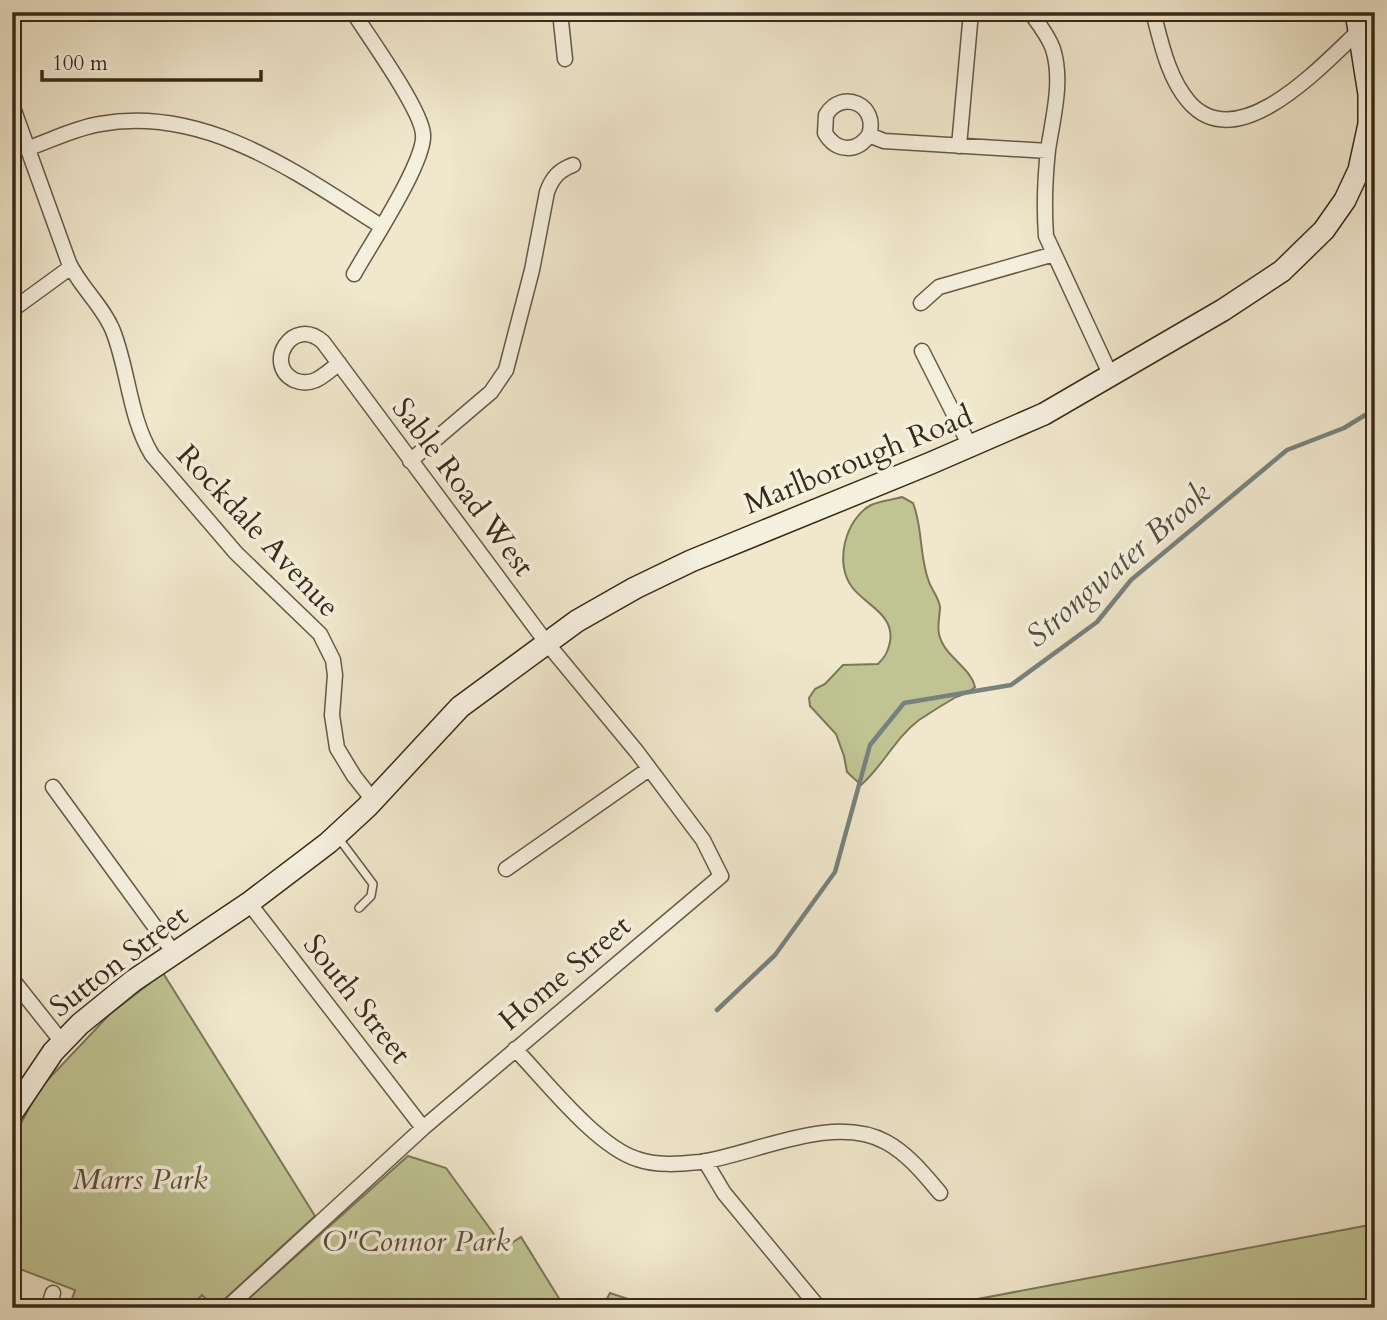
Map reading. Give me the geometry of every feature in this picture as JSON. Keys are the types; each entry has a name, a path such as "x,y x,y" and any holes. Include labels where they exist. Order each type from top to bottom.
{"street":[{"path":"12,19 21,12"},
{"path":"353,12 409,102 423,134 419,159 354,274"},
{"path":"560,12 565,59"},
{"path":"959,146 971,12"},
{"path":"1030,12 1053,48 1056,69 1057,88 1048,151 1046,236 1111,376"},
{"path":"1153,12 1179,88 1191,104 1205,114 1221,118 1244,117 1263,111 1281,99 1303,83 1358,21"},
{"name":"Marlborough Road","path":"249,903 337,835 460,707 547,642 600,607 691,561 1044,414 1264,284 1309,247 1336,215 1359,170 1369,124 1369,94 1358,21"},
{"name":"Rockdale Avenue","path":"12,105 71,267 112,329 138,428 152,455 236,553 320,634 328,647 335,675 332,715 337,748 373,800"},
{"path":"29,148 99,124 126,121 179,125 222,137 263,154 381,226"},
{"path":"869,135 892,142 1048,151"},
{"path":"410,461 491,392 500,381 506,370 532,270 550,183 557,174 573,165"},
{"path":"920,303 939,287 1054,254"},
{"path":"12,310 71,267"},
{"path":"922,351 970,446"},
{"name":"Sable Road West","path":"339,363 547,642"},
{"name":"Home Street","path":"227,1308 423,1128 721,876 703,840 547,642"},
{"path":"506,869 649,769"},
{"path":"53,788 174,953"},
{"name":"Sutton Street","path":"12,1113 62,1042 102,1006 249,903"},
{"name":"South Street","path":"249,903 423,1128"},
{"path":"12,979 62,1042"},
{"path":"515,1049 586,1123 621,1152 635,1159 660,1163 705,1161 815,1135 858,1132 894,1147 917,1166 940,1192"},
{"path":"705,1161 724,1194 819,1308"},
{"path":"48,1308 52,1293"}],"lane":[{"path":"337,835 373,884 371,896 359,908"}],"green space":[{"path":"902,497 913,503 916,513 926,572 940,607 938,631 942,642 968,673 975,687 919,720 861,785 847,772 836,734 810,706 809,698 815,689 825,684 843,665 878,664 887,652 890,642 888,624 852,587 847,577 843,555 849,531 862,512 871,505"},
{"name":"Marrs Park","path":"163,973 315,1216 215,1308 202,1295 189,1308 69,1308 75,1290 12,1266 12,1140 40,1088 110,1014"},
{"name":"O\"Connor Park","path":"408,1156 446,1168 504,1248 521,1237 565,1308 238,1308"},
{"path":"1375,1224 1375,1308 930,1308"},
{"path":"610,1293 637,1302 675,1299 682,1308 602,1308"}],"waterway":[{"name":"Strongwater Brook","path":"717,1010 775,955 835,872 870,745 904,703 1011,685 1097,622 1131,580 1287,450 1344,428 1375,409"}]}
